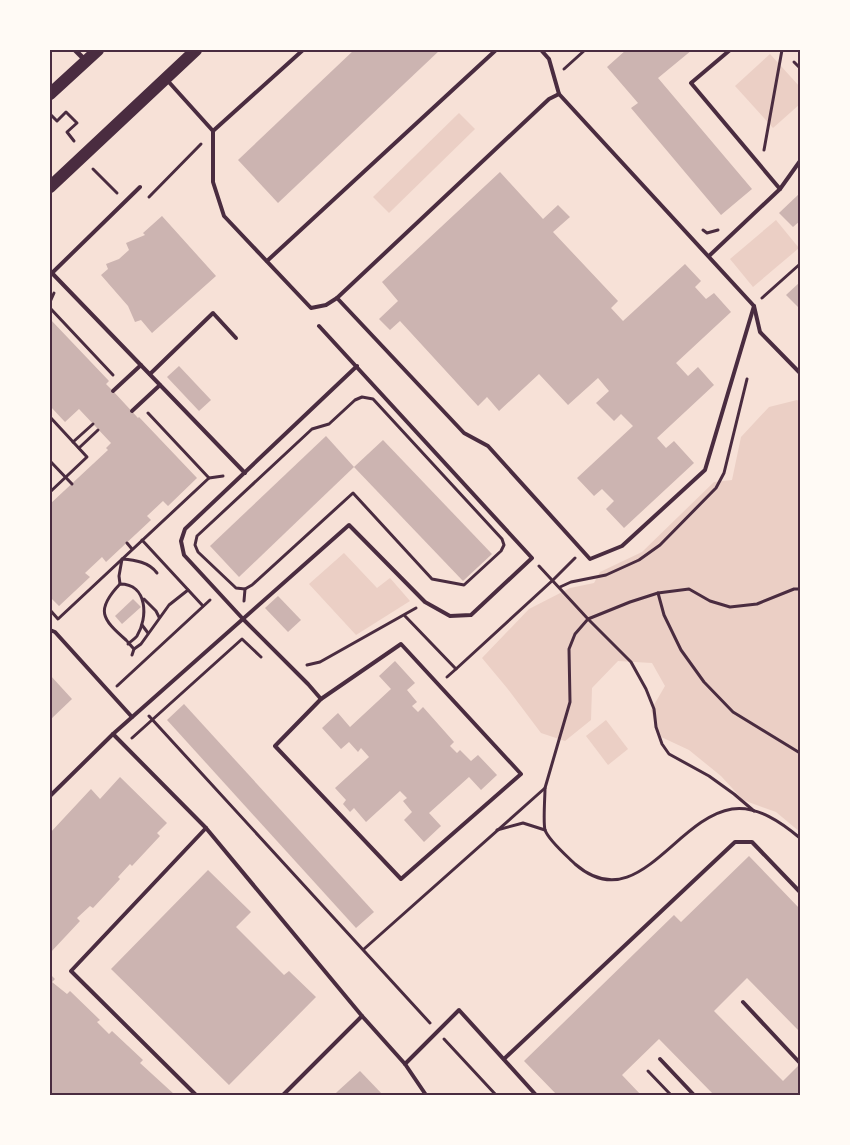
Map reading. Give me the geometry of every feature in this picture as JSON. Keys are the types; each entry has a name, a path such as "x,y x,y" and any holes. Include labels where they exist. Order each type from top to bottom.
{"main road":[{"path":"50,94 98,50"},
{"path":"50,187 196,50"}],"street":[{"path":"76,50 86,61"}],"lane":[{"path":"213,131 303,50"},
{"path":"267,261 496,50"},
{"path":"541,50 549,59 559,94 754,306 760,332 800,373"},
{"path":"730,50 691,83 780,189"},
{"path":"166,79 213,131 213,182 224,216 311,308 326,306 337,298 550,99 559,94"},
{"path":"709,256 780,189 799,163"},
{"path":"140,187 51,272 245,473"},
{"path":"337,298 464,433 488,446 590,559 622,546 705,470 754,306"},
{"path":"150,374 213,313 236,338"},
{"path":"50,796 113,734 350,524 425,602 450,616 471,615 532,558 319,326"},
{"path":"113,391 141,365"},
{"path":"321,699 294,668 243,618 184,554 181,541 186,529 357,366"},
{"path":"132,412 160,385"},
{"path":"50,630 55,632 132,717"},
{"path":"402,644 522,774 401,879 275,746 321,699 402,644"},
{"path":"113,734 206,828 362,1016 405,1064 426,1095"},
{"path":"196,1095 71,971 206,828"},
{"path":"504,1059 735,842 752,842 800,892"},
{"path":"743,1002 800,1063"},
{"path":"405,1064 459,1010 536,1095"},
{"path":"283,1095 362,1016"},
{"path":"660,1059 694,1095"}],"path":[{"path":"563,76 564,68 585,50"},
{"path":"761,166 782,50"},
{"path":"50,114 56,121 66,112 77,123 67,132 75,140 70,145 125,202"},
{"path":"701,229 708,234 717,231 723,225"},
{"path":"754,306 800,264"},
{"path":"50,308 121,384"},
{"path":"362,397 373,400 502,539 504,545 464,585 432,579 353,493 252,585 245,589 236,588 228,582 198,552 195,545 197,536 312,429 329,424 362,397"},
{"path":"50,610 58,619 208,478 140,404"},
{"path":"50,417 87,457 50,492"},
{"path":"73,442 93,424"},
{"path":"79,448 98,430"},
{"path":"50,461 72,484"},
{"path":"142,540 203,606"},
{"path":"126,543 132,549"},
{"path":"532,558 631,662 646,689 654,709 656,727 662,744 669,754 709,776 754,811"},
{"path":"122,559 143,563 153,567 157,573"},
{"path":"120,584 118,576 122,559"},
{"path":"405,616 456,669 564,570"},
{"path":"110,692 228,582"},
{"path":"134,649 107,622 104,614 106,603 112,592 120,584 128,584 137,590 160,617"},
{"path":"800,589 794,589 757,604 730,607 710,601 689,590 658,593 588,619 575,634 569,649 570,702 545,788 545,830 554,843 586,873 603,878 621,880 636,874 692,829 713,815 732,809 754,811 781,822 800,838"},
{"path":"132,655 134,649 142,644 169,605 188,590"},
{"path":"658,593 664,615 681,650 704,682 733,712 800,753"},
{"path":"128,644 136,636 142,625 144,609 142,598"},
{"path":"294,668 320,662 405,616 425,602"},
{"path":"142,625 148,633"},
{"path":"124,745 242,639 264,660"},
{"path":"142,708 496,1095"},
{"path":"364,949 545,788"},
{"path":"495,831 523,823 545,830"},
{"path":"648,1071 671,1095"}],"shaded area":[{"path":"770,54 800,87 800,104 773,128 735,86"},
{"path":"459,113 475,129 389,213 373,197"},
{"path":"776,220 799,248 753,287 730,259"},
{"path":"797,400 800,402 800,832 776,812 743,800 721,776 689,750 659,736 651,710 665,686 652,663 618,661 592,688 591,720 565,741 541,733 482,658 529,609 570,588 594,583 600,572 642,552 714,482 732,480 741,437 769,407"},
{"path":"344,553 377,588 390,578 410,601 356,635 309,584"},
{"path":"606,720 628,749 608,765 586,736"}],"building":[{"path":"354,50 440,50 278,203 238,160"},
{"path":"626,50 692,50 658,78 752,189 721,215 631,108 638,103 607,67"},
{"path":"500,172 543,219 558,205 570,217 553,232 618,301 611,308 623,321 685,264 701,281 695,287 706,299 714,293 731,312 676,363 688,376 698,367 714,385 657,438 666,448 674,441 694,463 624,528 606,509 614,501 602,489 594,496 577,478 633,426 621,414 614,421 596,403 609,391 598,378 568,405 539,374 499,411 487,397 478,406 400,321 390,330 379,319 398,301 382,282"},
{"path":"800,193 800,221 793,227 779,213"},
{"path":"162,216 216,276 152,333 141,320 135,322 128,306 101,275 108,269 106,264 119,259 129,250 126,243 145,235 143,233"},
{"path":"800,282 800,309 786,295"},
{"path":"50,319 109,381 106,384 197,478 168,506 163,501 147,516 151,520 106,562 102,557 85,573 90,577 59,606 50,597 50,504 108,450 106,448 111,443 79,409 65,422 50,406"},
{"path":"179,366 211,400 199,411 167,377"},
{"path":"326,436 354,467 239,577 210,546"},
{"path":"383,440 492,554 463,581 354,467"},
{"path":"278,596 301,620 288,632 265,608"},
{"path":"133,599 141,607 122,624 115,616"},
{"path":"395,661 415,683 407,690 417,702 412,706 418,712 423,707 454,742 450,746 457,753 460,750 471,761 478,755 497,775 481,790 469,777 429,813 441,826 424,842 404,820 412,812 403,801 407,798 400,791 366,822 354,808 350,812 343,804 346,800 335,788 369,757 361,748 358,752 349,742 341,749 322,728 338,713 350,727 391,689 379,676"},
{"path":"50,675 72,699 50,720"},
{"path":"184,704 374,912 356,928 167,720"},
{"path":"120,777 167,823 157,833 160,836 132,866 130,864 118,877 120,879 93,908 90,906 77,918 80,921 50,953 50,833 91,789 100,799"},
{"path":"749,856 800,909 800,1032 747,978 714,1011 783,1081 800,1064 800,1095 714,1095 659,1039 622,1075 641,1095 557,1095 524,1061 674,915 681,922"},
{"path":"208,870 251,912 236,927 284,975 289,971 316,997 229,1085 111,969"},
{"path":"50,974 55,979 52,982 67,994 70,991 100,1020 97,1022 109,1034 112,1031 143,1060 140,1063 175,1095 53,1095 50,1092"},
{"path":"360,1071 383,1095 334,1095 338,1091"}]}
